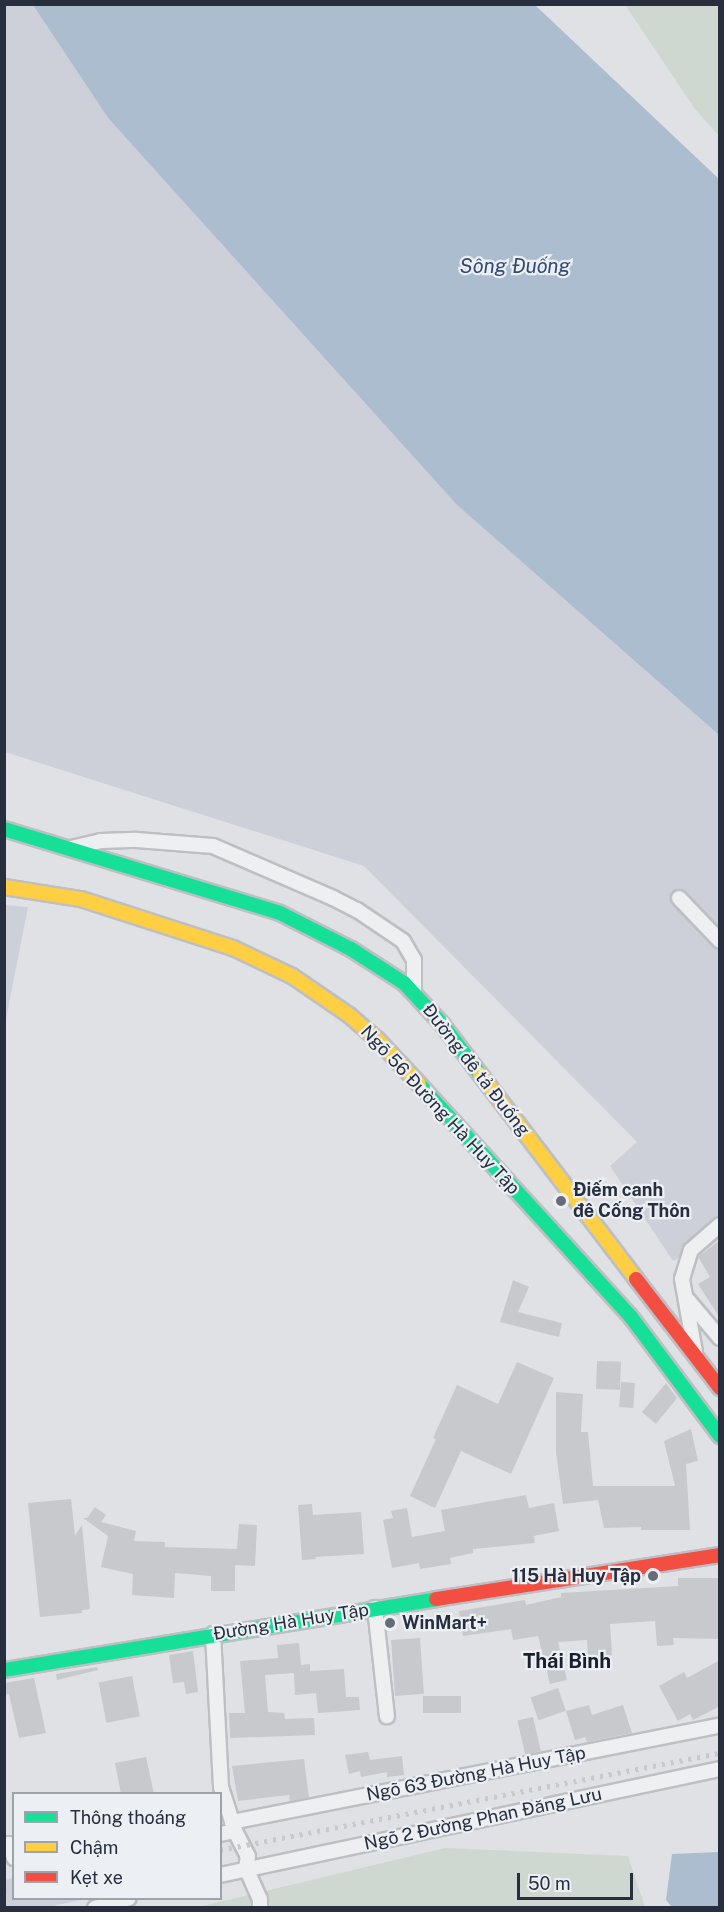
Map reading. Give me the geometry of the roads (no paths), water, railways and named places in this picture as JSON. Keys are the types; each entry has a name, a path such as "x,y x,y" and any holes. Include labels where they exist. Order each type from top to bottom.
{"main road":[{"name":"Đường đê tả Đuống","path":"4,829 280,913 351,949 404,983 442,1024 720,1388"},
{"name":"Ngõ 56 Đường Hà Huy Tập","path":"4,888 81,899 223,944 292,976 349,1015 402,1065 598,1279 660,1353 720,1436"},
{"name":"Đường Hà Huy Tập","path":"4,1670 213,1634 720,1555"}],"street":[{"path":"67,849 101,841 137,840 213,846 333,898 366,915 403,940 414,960 414,993"},
{"path":"679,898 720,941"},
{"path":"696,1356 682,1279 691,1250 720,1225"},
{"path":"686,1297 720,1338"},
{"path":"375,1608 387,1716"},
{"path":"213,1634 222,1792"},
{"name":"Ngõ 63 Đường Hà Huy Tập","path":"222,1833 234,1826 720,1725"},
{"name":"Ngõ 2 Đường Phan Đăng Lưu","path":"222,1874 720,1769"},
{"path":"222,1793 248,1856 246,1868 261,1899 260,1908"},
{"path":"95,1908 125,1900"}],"water":[{"name":"Sông Đuống","path":"33,5 535,5 719,179 719,735 457,505 108,118"},
{"path":"719,1852 719,1907 672,1907 666,1900 672,1854"}],"railway":[{"path":"222,1850 720,1753"},
{"path":"4,1890 12,1889"}],"place":[{"name":"Điếm canh đê Cống Thôn","path":"561,1201"},
{"name":"115 Hà Huy Tập","path":"653,1576"},
{"name":"WinMart+","path":"390,1623"}],"district":[{"name":"Thái Bình","path":"567,1661"}]}
